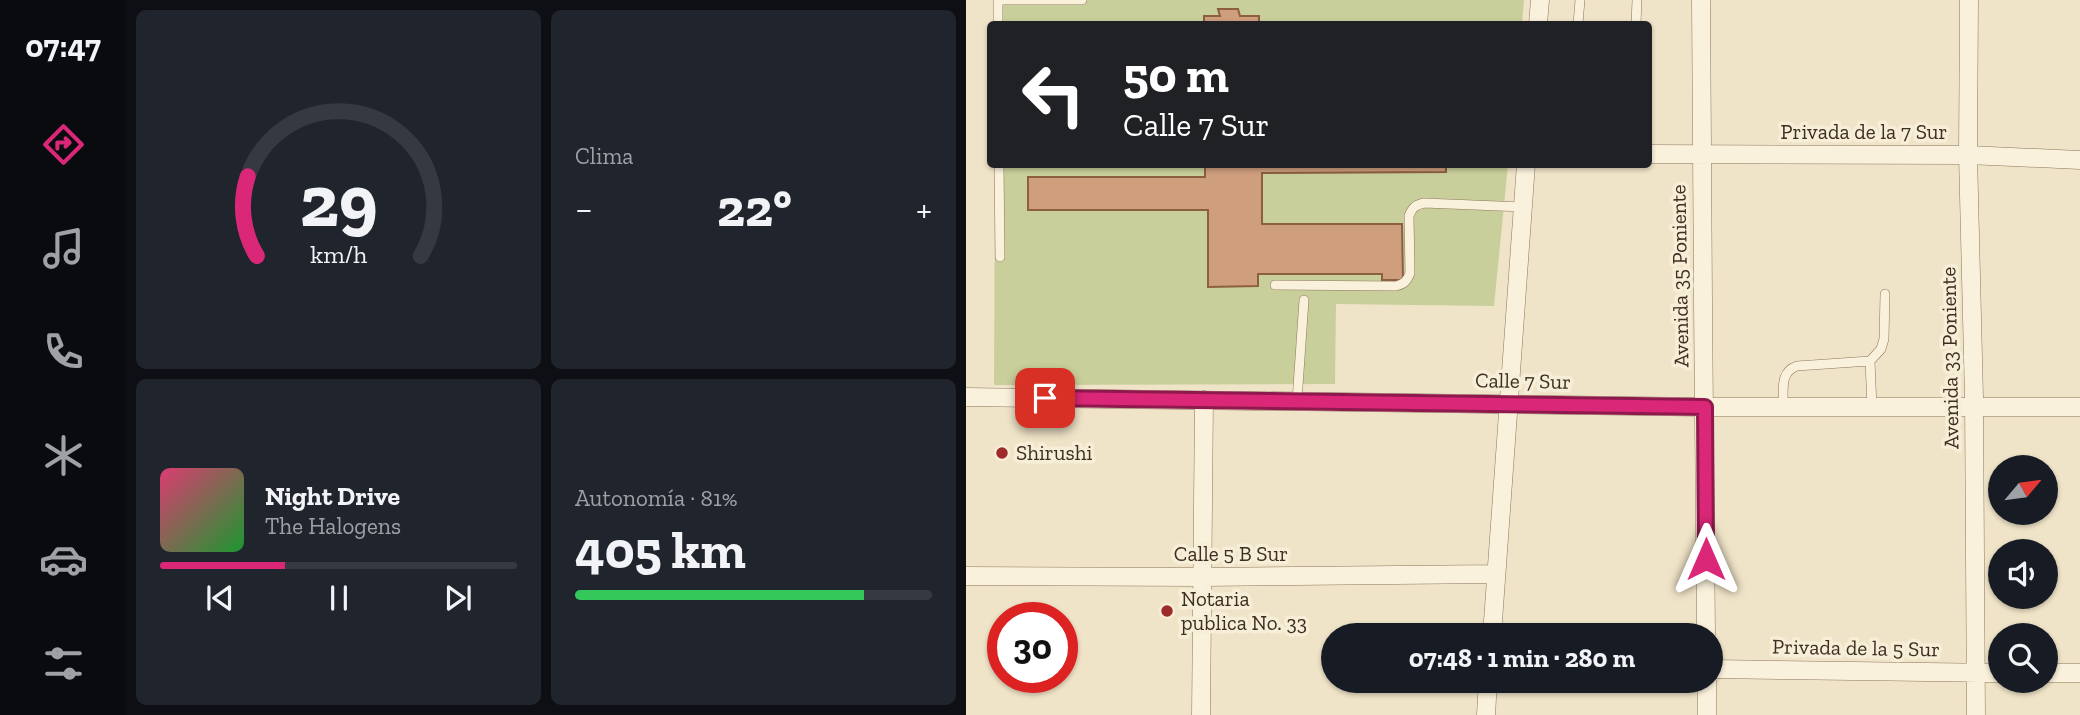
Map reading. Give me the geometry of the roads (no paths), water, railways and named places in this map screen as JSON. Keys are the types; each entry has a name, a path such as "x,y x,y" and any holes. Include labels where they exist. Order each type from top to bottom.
{"street":[{"path":"1538,21 1540,0"},
{"name":"Avenida 35 Poniente","path":"1701,0 1706,623"},
{"name":"Avenida 33 Poniente","path":"1969,0 1968,155 1974,407 1976,715"},
{"name":"Privada de la 7 Sur","path":"1652,154 1968,155 2080,160"},
{"path":"1493,623 1526,168"},
{"name":"Calle 7 Sur","path":"966,397 1705,407 2080,407"},
{"path":"1201,715 1204,400"},
{"name":"Calle 5 B Sur","path":"966,576 1496,574"},
{"name":"Privada de la 5 Sur","path":"1723,669 1988,673"},
{"path":"2058,673 2080,673"},
{"path":"1486,715 1487,693"},
{"path":"1707,693 1707,715"}],"lane":[{"path":"998,21 998,0 1082,0"},
{"path":"1578,21 1580,0"},
{"path":"1636,21 1637,0"},
{"path":"999,168 1000,257"},
{"path":"1275,285 1396,286 1408,280 1410,273 1409,216 1417,204 1523,207"},
{"path":"1783,407 1784,380 1791,368 1870,361 1881,349 1884,339 1885,294"},
{"path":"1297,401 1304,300"},
{"path":"1870,361 1872,407"}],"place":[{"name":"Shirushi","path":"1002,453"},
{"name":"Notaria publica No. 33","path":"1167,611"}]}
